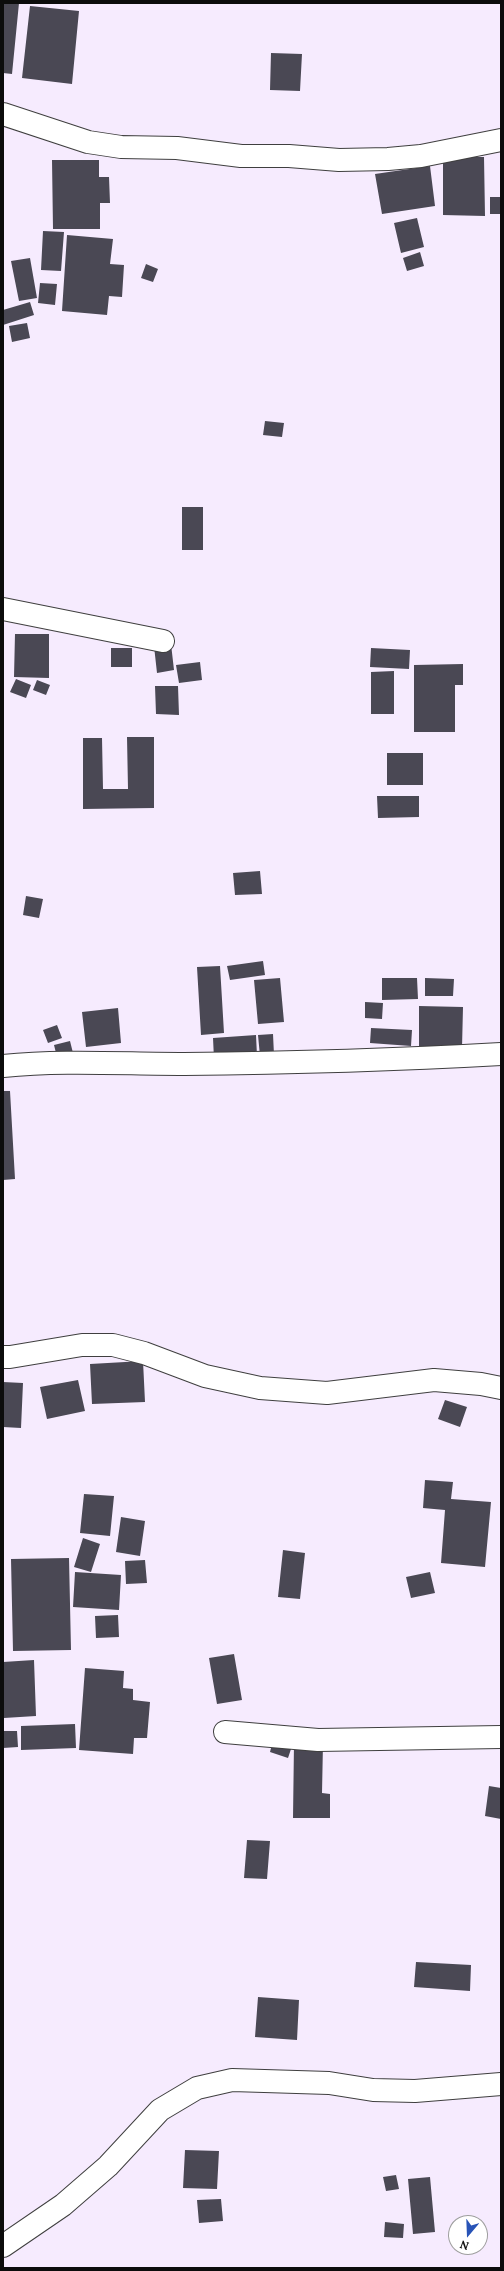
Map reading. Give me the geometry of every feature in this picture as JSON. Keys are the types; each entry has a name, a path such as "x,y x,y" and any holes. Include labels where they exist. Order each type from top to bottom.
{"street":[{"path":"3,114 88,142 121,147 177,148 241,156 289,156 340,160 388,159 421,156 501,140"},
{"path":"3,609 163,642"},
{"path":"3,1066 47,1062 182,1064 310,1062 501,1054"},
{"path":"3,1357 82,1345 113,1345 144,1353 205,1376 260,1388 327,1394 434,1380 481,1384 501,1388"},
{"path":"225,1732 318,1740 501,1737"},
{"path":"3,2246 63,2205 108,2166 160,2110 197,2088 232,2080 329,2083 373,2090 415,2091 501,2084"}],"building":[{"path":"3,3 19,3 12,74 3,73"},
{"path":"30,6 79,11 72,84 22,78"},
{"path":"271,53 302,54 300,91 270,90"},
{"path":"443,157 484,157 485,216 443,215"},
{"path":"52,160 99,160 99,177 109,177 110,203 100,203 100,229 53,229"},
{"path":"430,166 435,206 382,214 375,174"},
{"path":"490,197 501,197 501,214 490,214"},
{"path":"417,218 424,247 401,253 394,223"},
{"path":"43,231 64,232 61,271 41,270"},
{"path":"67,235 113,239 110,264 124,265 122,297 109,296 107,315 62,311"},
{"path":"420,252 424,266 407,271 403,258"},
{"path":"30,258 37,298 19,301 11,261"},
{"path":"146,264 158,269 153,282 141,278"},
{"path":"40,283 57,284 55,305 38,303"},
{"path":"30,302 34,315 3,325 3,310"},
{"path":"27,323 30,338 12,342 9,326"},
{"path":"265,421 284,423 282,437 263,435"},
{"path":"182,507 203,507 203,550 182,550"},
{"path":"15,634 49,634 49,678 14,677"},
{"path":"171,644 174,670 157,673 154,646"},
{"path":"111,648 132,648 132,667 111,667"},
{"path":"371,648 410,650 409,669 370,667"},
{"path":"200,662 202,680 179,683 176,665"},
{"path":"463,664 463,685 455,685 455,732 414,732 414,665"},
{"path":"394,671 394,714 371,714 371,672"},
{"path":"16,679 31,685 26,698 10,692"},
{"path":"37,680 50,685 46,695 33,690"},
{"path":"155,686 178,686 179,715 156,714"},
{"path":"127,737 154,737 154,808 83,809 83,738 102,738 103,789 128,789"},
{"path":"387,753 423,753 423,785 387,785"},
{"path":"377,796 419,796 419,817 378,818"},
{"path":"260,871 262,894 235,895 233,873"},
{"path":"26,896 43,899 39,918 23,915"},
{"path":"263,961 265,975 230,980 227,966"},
{"path":"220,966 224,1033 201,1035 197,967"},
{"path":"280,978 284,1022 258,1024 254,980"},
{"path":"382,978 417,978 418,999 382,1000"},
{"path":"425,978 454,979 453,996 425,996"},
{"path":"365,1002 383,1003 382,1019 365,1018"},
{"path":"419,1006 463,1007 462,1048 419,1048"},
{"path":"118,1008 121,1043 86,1047 82,1012"},
{"path":"57,1025 62,1038 48,1043 43,1030"},
{"path":"371,1028 412,1030 411,1046 370,1043"},
{"path":"273,1034 274,1055 260,1056 258,1035"},
{"path":"256,1035 257,1056 214,1059 213,1038"},
{"path":"70,1041 74,1057 58,1061 54,1045"},
{"path":"3,1091 10,1091 15,1179 3,1180"},
{"path":"143,1361 145,1402 92,1404 90,1364"},
{"path":"78,1380 85,1411 47,1419 40,1387"},
{"path":"3,1382 23,1383 21,1428 3,1427"},
{"path":"445,1400 467,1407 460,1427 438,1419"},
{"path":"425,1480 453,1482 451,1499 491,1502 485,1567 441,1563 445,1510 423,1508"},
{"path":"84,1494 114,1496 110,1536 80,1533"},
{"path":"121,1517 145,1521 140,1556 116,1552"},
{"path":"83,1538 100,1544 91,1572 74,1567"},
{"path":"283,1550 305,1553 300,1599 278,1597"},
{"path":"69,1558 71,1650 13,1651 11,1559"},
{"path":"145,1560 147,1583 126,1584 125,1561"},
{"path":"75,1572 121,1575 119,1610 73,1607"},
{"path":"430,1572 435,1593 411,1598 406,1577"},
{"path":"118,1615 119,1637 96,1638 95,1616"},
{"path":"234,1654 242,1700 217,1704 209,1658"},
{"path":"34,1660 36,1716 4,1718 3,1662"},
{"path":"85,1668 124,1671 123,1688 133,1689 133,1700 150,1702 147,1738 134,1738 133,1754 79,1750"},
{"path":"75,1724 76,1748 21,1750 21,1726"},
{"path":"3,1731 17,1731 18,1747 3,1748"},
{"path":"273,1740 292,1746 288,1758 270,1752"},
{"path":"294,1743 323,1743 322,1793 330,1794 330,1818 293,1818"},
{"path":"489,1786 501,1788 501,1819 485,1816"},
{"path":"247,1840 270,1841 267,1879 244,1878"},
{"path":"416,1962 471,1965 470,1991 414,1987"},
{"path":"258,1997 299,2000 297,2040 255,2037"},
{"path":"185,2150 219,2151 217,2189 183,2188"},
{"path":"396,2175 399,2189 386,2191 383,2177"},
{"path":"430,2177 435,2232 413,2234 408,2179"},
{"path":"221,2199 223,2221 199,2223 197,2200"},
{"path":"385,2222 404,2224 403,2238 384,2237"}]}
